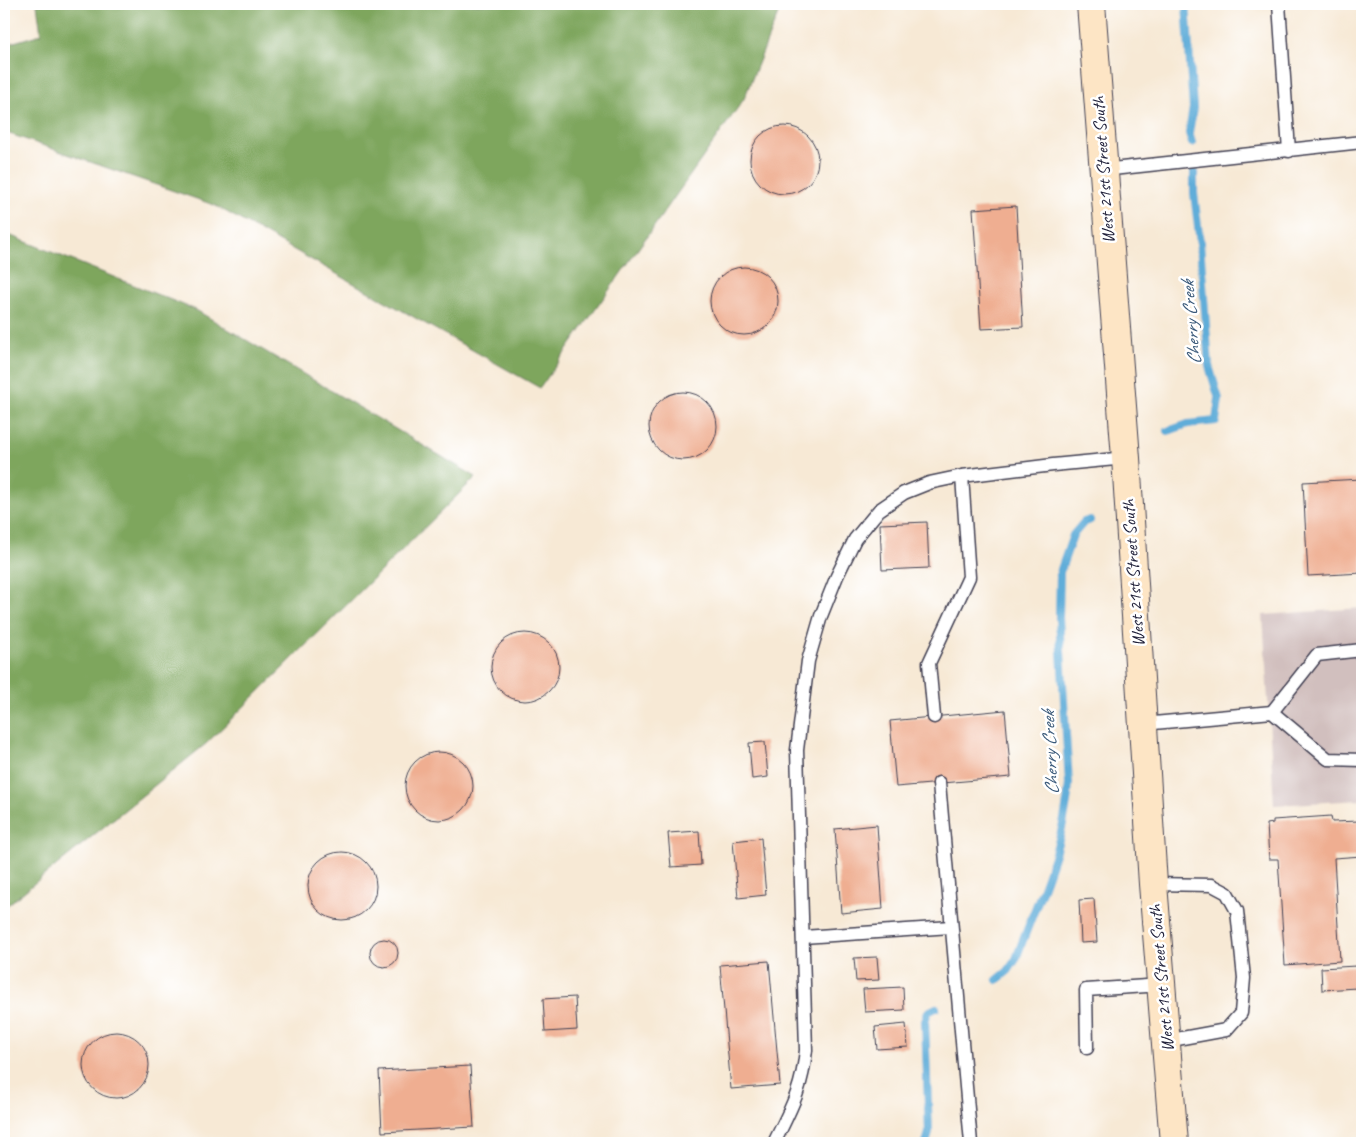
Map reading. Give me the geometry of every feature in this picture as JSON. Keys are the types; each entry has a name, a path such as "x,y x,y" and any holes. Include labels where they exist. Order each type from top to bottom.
{"main road":[{"name":"West 21st Street South","path":"1092,4 1102,170 1126,458 1153,884 1174,1143"}],"lane":[{"path":"1279,4 1290,151"},
{"path":"1102,170 1362,142"},
{"path":"774,1143 804,1077 806,1050 797,750 811,652 821,616 836,576 855,539 879,510 904,494 929,482 962,476 1126,458"},
{"path":"934,717 929,663 969,577 962,476"},
{"path":"1272,712 1317,655 1362,650"},
{"path":"1143,724 1272,712 1328,759 1362,760"},
{"path":"939,783 971,1143"},
{"path":"1153,884 1212,885 1227,893 1236,911 1244,978 1241,1013 1226,1030 1166,1041"},
{"path":"803,937 951,927"},
{"path":"1087,1048 1086,990 1162,984"}],"shaded area":[{"path":"1362,608 1362,800 1274,805 1263,615"}],"green space":[{"path":"37,4 782,4 744,99 540,388 214,205 4,132 4,45 41,34"},
{"path":"4,233 196,310 476,477 207,743 4,908"}],"building":[{"path":"791,126 803,132 812,141 818,153 816,173 808,184 791,194 777,194 760,184 752,173 750,153 760,136 771,128"},
{"path":"1016,206 1023,327 981,329 973,209"},
{"path":"751,267 763,273 772,282 778,294 776,314 768,325 751,335 737,335 720,325 712,314 710,294 720,277 731,269"},
{"path":"690,392 702,398 711,407 717,419 715,439 707,450 690,460 676,460 659,450 651,439 649,419 659,402 670,394"},
{"path":"1362,479 1362,573 1308,576 1303,482"},
{"path":"927,522 929,568 882,570 880,524"},
{"path":"532,633 544,639 553,648 559,660 557,680 549,691 532,701 518,701 501,691 493,680 491,660 501,643 512,635"},
{"path":"1005,710 1011,777 896,787 890,721"},
{"path":"765,742 768,777 752,779 749,743"},
{"path":"446,752 458,758 467,767 473,779 471,799 463,810 446,820 432,820 415,810 407,799 405,779 415,762 426,754"},
{"path":"1331,816 1332,822 1360,821 1362,850 1362,856 1334,858 1340,961 1285,965 1278,859 1269,859 1267,824 1273,823 1273,820"},
{"path":"877,825 883,909 841,913 835,829"},
{"path":"699,831 701,865 671,867 668,833"},
{"path":"761,838 766,895 738,898 733,841"},
{"path":"349,852 361,858 370,867 376,879 374,899 366,910 349,920 335,920 318,910 310,899 308,879 318,862 329,854"},
{"path":"1094,899 1097,942 1081,943 1079,900"},
{"path":"384,939 394,943 398,953 394,963 384,967 374,963 370,953 374,943"},
{"path":"877,957 879,980 856,981 854,958"},
{"path":"769,961 780,1085 731,1089 720,965"},
{"path":"1356,966 1357,988 1322,990 1321,968"},
{"path":"903,987 904,1010 865,1012 863,989"},
{"path":"575,997 577,1030 545,1032 543,999"},
{"path":"906,1024 908,1047 877,1049 875,1027"},
{"path":"109,1032 123,1032 135,1037 144,1046 149,1058 147,1078 140,1089 123,1098 109,1098 97,1093 88,1084 83,1072 83,1058 88,1046 97,1037"},
{"path":"470,1066 474,1127 382,1132 379,1071"}],"waterway":[{"name":"Cherry Creek","path":"1186,4 1193,108 1189,133 1192,143"},
{"name":"Cherry Creek","path":"1168,431 1188,424 1216,421 1219,399 1209,366 1200,243 1194,193 1194,172"},
{"name":"Cherry Creek","path":"997,980 1008,971 1016,959 1056,851 1062,829 1069,784 1059,618 1060,572 1073,535 1084,522 1090,520"},
{"name":"Cherry Creek","path":"926,1143 929,1133 925,1021 928,1012 936,1008"}]}
